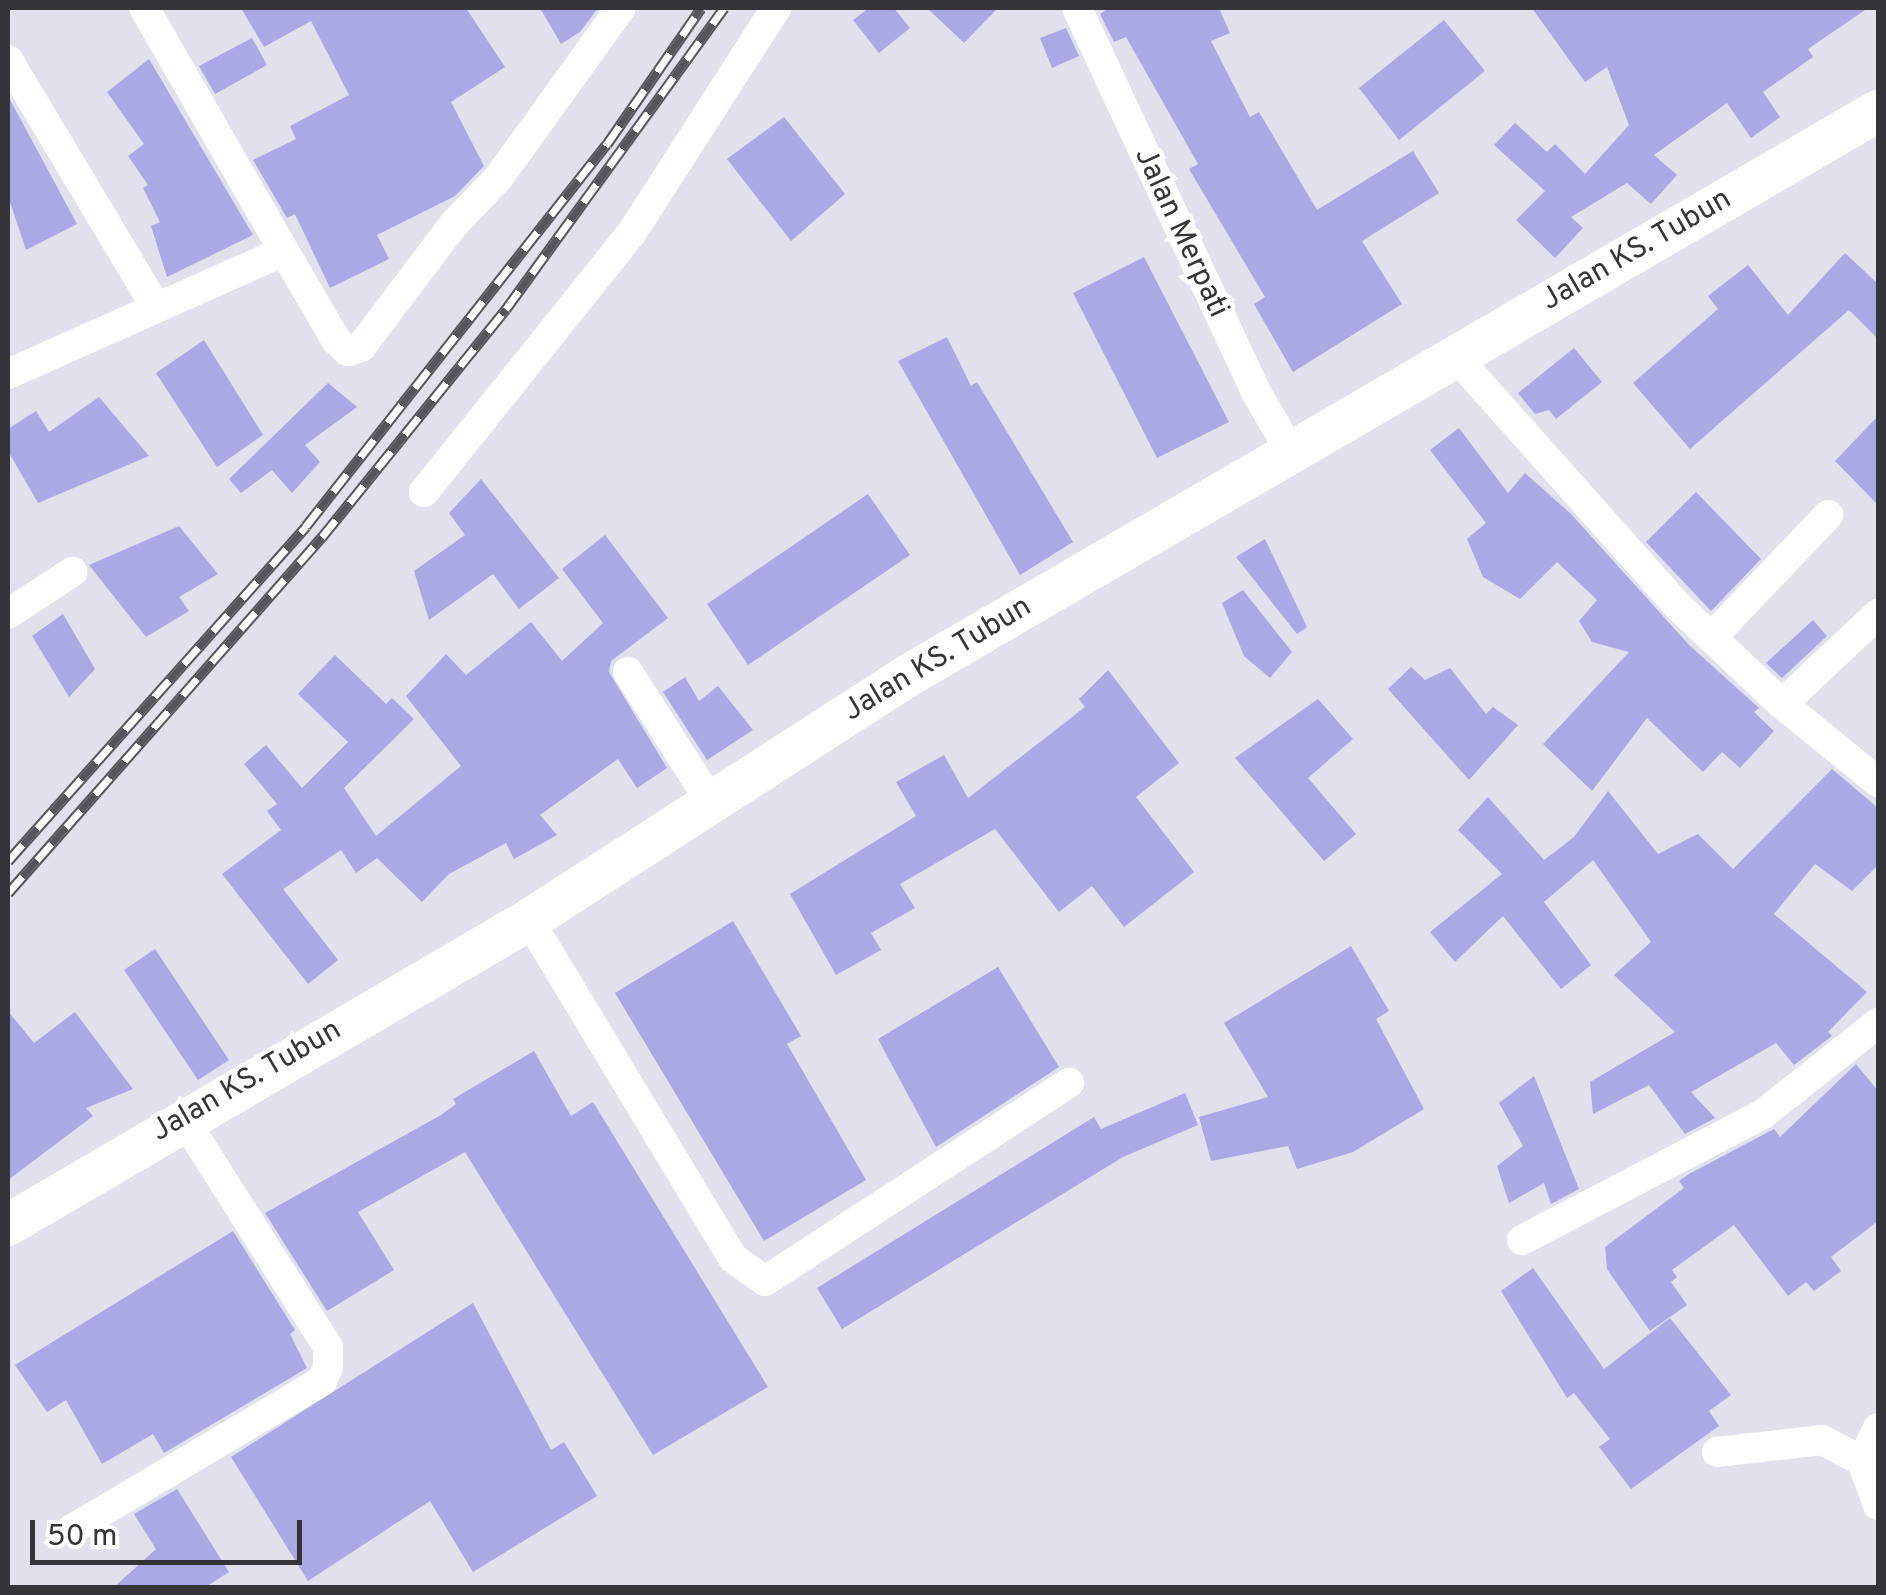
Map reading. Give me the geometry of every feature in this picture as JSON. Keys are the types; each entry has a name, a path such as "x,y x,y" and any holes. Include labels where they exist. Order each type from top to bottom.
{"main road":[{"name":"Jalan KS. Tubun","path":"8,1225 183,1118 529,920 709,799 1878,112"}],"street":[{"path":"144,8 336,340 348,351 362,347 454,224 498,177 621,8"},
{"path":"424,492 630,234 776,8"},
{"name":"Jalan Merpati","path":"1077,8 1256,392 1292,454"},
{"path":"8,60 156,306"},
{"path":"8,374 284,251"},
{"path":"1456,357 1712,638 1782,704 1878,782"},
{"path":"1712,638 1828,516"},
{"path":"8,614 72,572"},
{"path":"1782,704 1878,614"},
{"path":"628,672 709,799"},
{"path":"529,920 733,1258 765,1281 1069,1083"},
{"path":"1522,1240 1762,1114 1878,1023"},
{"path":"71,1530 322,1382 328,1366 328,1347 183,1118"},
{"path":"1862,1461 1878,1428"},
{"path":"1717,1452 1822,1440 1862,1461 1878,1506"}],"building":[{"path":"241,8 466,8 505,67 451,102 484,166 455,196 377,235 389,259 330,288 295,214 287,218 253,160 296,139 290,126 349,95 311,21 264,47"},
{"path":"540,8 598,8 580,32 561,44"},
{"path":"869,8 894,8 910,28 879,53 853,20"},
{"path":"927,8 998,8 964,43"},
{"path":"1109,8 1219,8 1230,33 1211,41 1250,117 1259,112 1317,210 1413,151 1439,193 1362,241 1402,304 1293,372 1254,304 1265,297 1189,169 1198,164 1126,37 1114,42 1100,14"},
{"path":"1532,8 1868,8 1808,49 1813,57 1763,92 1780,117 1751,138 1727,103 1654,155 1677,175 1651,204 1627,183 1571,217 1583,228 1555,258 1516,220 1545,191 1494,145 1515,123 1547,152 1555,144 1585,174 1629,125 1607,67 1585,82"},
{"path":"1444,20 1485,71 1399,140 1359,88"},
{"path":"1066,28 1079,56 1052,68 1040,38"},
{"path":"252,38 267,65 215,94 199,66"},
{"path":"149,59 253,235 167,277 151,226 160,222 143,188 148,185 128,156 144,144 107,92"},
{"path":"8,96 77,224 26,250 8,196"},
{"path":"784,117 845,194 791,241 727,159"},
{"path":"1845,253 1878,284 1878,339 1849,310 1690,449 1633,383 1718,309 1708,296 1748,265 1788,315"},
{"path":"1144,257 1229,422 1157,458 1073,293"},
{"path":"947,337 971,386 977,382 1073,542 1020,575 898,361"},
{"path":"204,340 263,435 217,467 156,373"},
{"path":"1574,348 1602,382 1556,419 1549,410 1535,414 1518,393"},
{"path":"328,383 357,407 305,445 320,462 292,493 272,470 241,493 229,479"},
{"path":"99,397 149,456 38,503 8,451 8,429 36,411 49,432"},
{"path":"1878,416 1878,505 1835,461"},
{"path":"1459,428 1508,493 1525,473 1571,514 1689,645 1759,708 1754,712 1774,731 1740,768 1722,752 1703,772 1647,718 1592,791 1543,744 1629,652 1592,642 1579,621 1597,600 1557,562 1520,599 1483,577 1467,539 1486,523 1430,450"},
{"path":"481,479 559,578 519,609 493,574 429,620 414,571 465,535 449,513"},
{"path":"1696,492 1761,559 1711,611 1646,542"},
{"path":"868,494 910,555 748,665 707,604"},
{"path":"179,526 218,574 179,597 189,611 146,637 89,565"},
{"path":"605,535 668,618 611,661 609,672 667,768 637,788 618,759 540,815 557,835 514,859 506,843 449,874 422,902 377,858 356,873 341,850 283,889 338,960 308,984 222,874 281,830 267,811 277,804 244,764 266,745 302,788 348,742 298,694 335,655 386,704 392,698 414,719 344,788 376,836 461,766 406,696 446,654 466,675 531,622 562,661 603,623 562,569"},
{"path":"1265,539 1307,627 1297,634 1236,557"},
{"path":"1243,590 1292,652 1270,678 1244,656 1222,603"},
{"path":"63,614 95,669 69,697 32,636"},
{"path":"1813,620 1827,636 1782,678 1766,663"},
{"path":"1411,667 1425,680 1450,668 1486,714 1493,707 1518,725 1469,780 1388,689"},
{"path":"1108,670 1179,763 1136,797 1194,872 1124,927 1092,886 1059,912 995,829 900,884 915,908 871,933 881,950 836,975 790,894 916,816 896,782 944,755 968,798 1085,707 1079,699"},
{"path":"685,677 699,701 718,686 753,730 707,760 663,692"},
{"path":"1318,699 1353,739 1308,778 1356,834 1324,861 1235,758"},
{"path":"1832,769 1878,808 1878,865 1852,891 1815,864 1774,914 1867,992 1828,1032 1832,1036 1794,1065 1776,1043 1691,1092 1715,1118 1685,1134 1649,1085 1593,1114 1590,1082 1675,1032 1614,975 1651,942 1593,860 1544,902 1591,965 1561,989 1503,916 1455,962 1430,932 1502,874 1458,830 1488,797 1544,860 1574,837 1608,791 1658,854 1698,834 1733,869"},
{"path":"733,921 801,1036 787,1044 866,1180 764,1241 615,993"},
{"path":"1351,946 1389,1011 1376,1019 1424,1109 1353,1152 1297,1169 1288,1146 1211,1161 1199,1117 1268,1097 1224,1023"},
{"path":"155,949 229,1060 198,1080 124,970"},
{"path":"998,967 1059,1067 936,1147 878,1039"},
{"path":"8,1011 34,1043 75,1012 133,1089 86,1108 93,1116 8,1180"},
{"path":"534,1051 571,1116 593,1102 768,1387 653,1455 465,1152 358,1212 394,1270 327,1311 265,1213 441,1115 456,1104 453,1099"},
{"path":"1856,1064 1878,1091 1878,1221 1831,1257 1841,1271 1814,1291 1806,1282 1788,1296 1734,1225 1672,1270 1677,1277 1671,1282 1687,1305 1650,1331 1607,1269 1605,1247 1684,1188 1679,1181 1689,1174 1774,1129 1780,1137"},
{"path":"1534,1076 1579,1189 1551,1204 1544,1183 1509,1203 1497,1166 1523,1146 1499,1103"},
{"path":"1185,1093 1198,1125 1123,1157 842,1329 817,1288 1094,1117 1101,1129"},
{"path":"233,1231 295,1330 290,1334 307,1368 164,1453 153,1434 102,1464 66,1400 47,1412 15,1365"},
{"path":"1533,1268 1604,1369 1670,1318 1731,1395 1709,1411 1719,1426 1631,1489 1599,1447 1610,1439 1574,1393 1567,1398 1501,1291"},
{"path":"473,1303 551,1450 564,1442 597,1496 473,1572 430,1501 308,1581 231,1457"},
{"path":"177,1489 229,1572 204,1588 113,1588 156,1549 134,1514"}],"railway":[{"path":"8,861 306,526 607,144 701,8"},
{"path":"8,893 322,537 506,309 724,8"}]}
